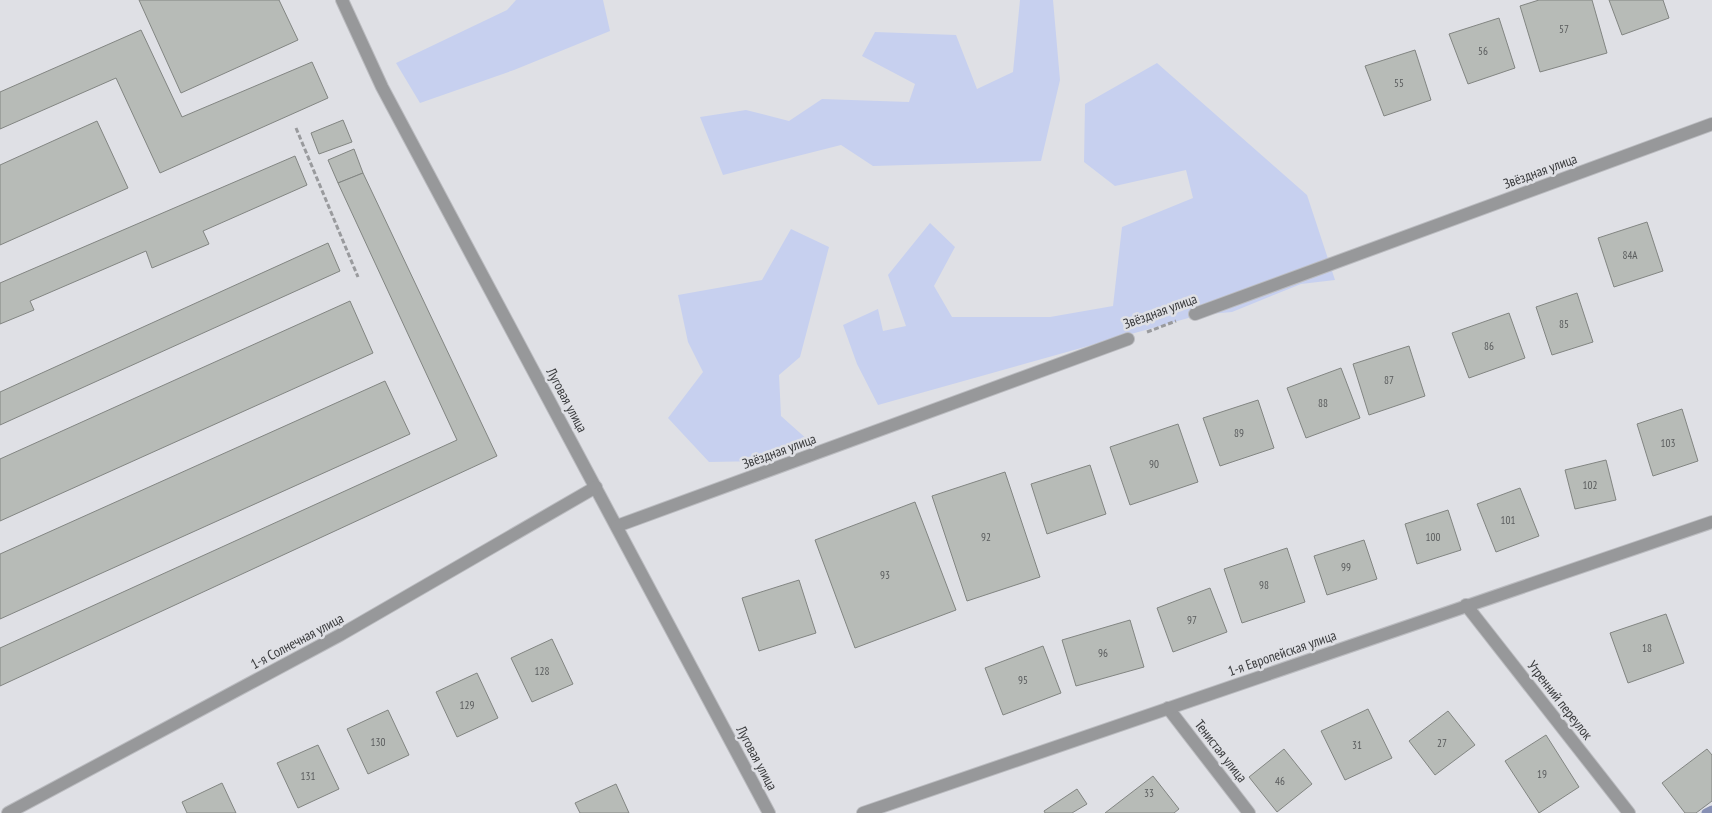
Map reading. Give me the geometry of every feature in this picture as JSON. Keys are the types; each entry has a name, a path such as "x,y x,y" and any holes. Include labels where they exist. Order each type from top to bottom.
{"street":[{"name":"Луговая улица","path":"342,0 382,87 769,813"},
{"name":"Звёздная улица","path":"1195,314 1712,124"},
{"name":"Звёздная улица","path":"617,526 1128,339"},
{"name":"1-я Солнечная улица","path":"8,813 340,635 596,487"},
{"name":"1-я Европейская улица","path":"863,813 1712,522"},
{"name":"Утренний переулок","path":"1466,605 1630,813"},
{"name":"Тенистая улица","path":"1168,708 1250,813"}],"path":[{"path":"296,128 358,277"},
{"name":"Звёздная улица","path":"1128,339 1195,314"}],"shaded area":[{"path":"516,0 603,0 610,31 514,70 420,103 396,63 507,10"},
{"path":"1020,0 1053,0 1060,80 1041,161 873,166 841,145 723,175 700,117 746,110 789,121 822,99 909,102 915,84 862,56 875,32 956,35 977,89 1013,72"},
{"path":"1157,63 1307,195 1335,280 1301,284 1232,312 1199,315 878,405 857,364 843,325 878,309 883,331 906,326 888,275 930,223 955,247 934,286 952,317 1050,317 1113,306 1122,227 1193,198 1186,170 1115,186 1084,162 1085,104"},
{"path":"791,229 829,247 800,357 779,375 781,416 809,441 766,461 709,462 668,418 703,372 688,342 678,295 762,280"}],"building":[{"path":"139,0 279,0 298,40 181,93"},
{"path":"1539,0 1592,0 1607,53 1540,72 1520,6"},
{"path":"1609,0 1663,0 1669,18 1622,35"},
{"path":"1499,18 1515,68 1468,84 1449,34"},
{"path":"141,30 182,117 312,62 328,98 160,173 116,78 0,129 0,92"},
{"path":"1415,50 1431,100 1384,116 1365,66"},
{"path":"343,120 352,142 319,154 311,133"},
{"path":"97,121 128,188 0,245 0,165"},
{"path":"354,149 363,173 338,183 328,160"},
{"path":"295,156 307,185 203,231 209,244 152,268 146,251 30,301 34,310 0,324 0,283"},
{"path":"363,173 497,456 0,686 0,648 457,440 338,183"},
{"path":"1647,222 1663,271 1614,287 1598,238"},
{"path":"328,243 340,271 0,425 0,392"},
{"path":"1577,293 1593,342 1552,355 1536,307"},
{"path":"350,301 373,353 0,521 0,459"},
{"path":"1509,313 1525,358 1469,378 1452,333"},
{"path":"1409,346 1425,396 1369,415 1353,364"},
{"path":"1341,368 1360,418 1306,438 1287,388"},
{"path":"385,381 410,434 0,619 0,554"},
{"path":"1258,400 1274,448 1220,466 1203,418"},
{"path":"1682,409 1698,461 1653,476 1637,424"},
{"path":"1178,424 1198,482 1130,505 1110,447"},
{"path":"1606,460 1616,500 1575,509 1565,470"},
{"path":"1090,465 1106,514 1047,534 1031,484"},
{"path":"1005,472 1040,577 967,601 932,496"},
{"path":"1520,488 1539,536 1496,552 1477,504"},
{"path":"915,502 956,610 855,648 815,540"},
{"path":"1448,510 1461,550 1417,564 1405,524"},
{"path":"1364,540 1377,579 1327,595 1314,556"},
{"path":"1287,548 1305,602 1242,623 1224,569"},
{"path":"799,580 816,633 759,651 742,598"},
{"path":"1210,588 1227,632 1173,652 1157,608"},
{"path":"1666,614 1684,663 1628,683 1610,633"},
{"path":"1130,620 1144,667 1076,686 1062,640"},
{"path":"552,639 573,684 532,702 511,658"},
{"path":"1043,646 1061,693 1003,715 985,668"},
{"path":"477,673 498,718 457,737 436,692"},
{"path":"1368,709 1392,758 1345,780 1321,731"},
{"path":"388,710 409,755 368,774 347,729"},
{"path":"1448,711 1475,745 1435,775 1409,741"},
{"path":"1546,735 1579,787 1539,813 1505,761"},
{"path":"318,745 339,789 298,808 277,763"},
{"path":"1284,749 1312,784 1277,812 1249,777"},
{"path":"1707,749 1712,755 1712,801 1696,813 1685,813 1662,783"},
{"path":"1153,776 1179,809 1174,813 1105,813"},
{"path":"222,783 236,813 187,813 182,802"},
{"path":"616,784 629,813 580,813 575,803"},
{"path":"1077,789 1087,804 1072,813 1045,813 1044,811"}],"waterway":[{"path":"1706,813 1712,810"}]}
